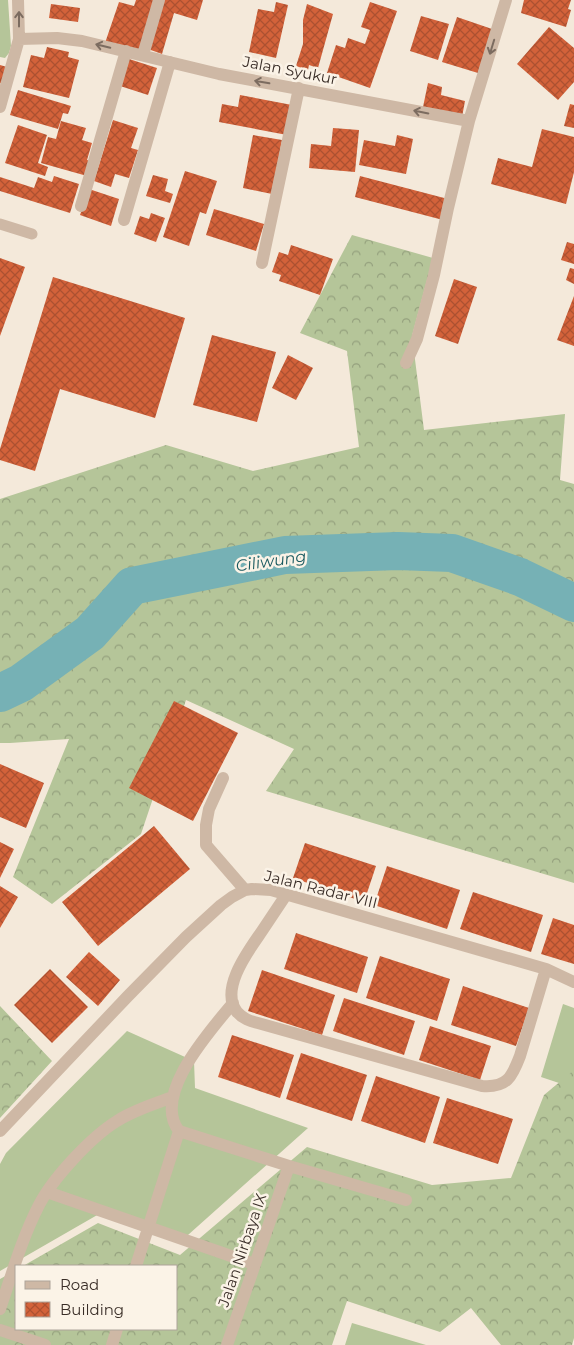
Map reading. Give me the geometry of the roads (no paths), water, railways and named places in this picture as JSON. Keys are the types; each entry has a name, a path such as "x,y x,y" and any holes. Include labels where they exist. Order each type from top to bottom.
{"street":[{"path":"0,107 19,39 18,0"},
{"path":"143,55 159,0"},
{"path":"406,363 417,339 432,284 469,120 506,0"},
{"name":"Jalan Syukur","path":"19,39 57,38 82,40 219,74 469,120"},
{"path":"81,206 126,51"},
{"path":"124,220 170,62"},
{"path":"262,263 299,88"},
{"path":"223,778 209,809 206,824 206,845 245,890"},
{"name":"Jalan Radar VIII","path":"0,1131 186,937 221,905 245,890 262,889 286,895 546,969 574,982"},
{"path":"286,895 240,965 234,980 232,997 238,1014 258,1024 482,1086 497,1086 510,1078 515,1069 546,969"},
{"path":"233,1003 211,1030 177,1080 173,1097 173,1116 179,1131 406,1200"},
{"path":"15,1265 28,1228 40,1203 80,1152 117,1120 173,1097"},
{"path":"136,1265 179,1131"},
{"name":"Jalan Nirbaya IX","path":"227,1345 289,1166"},
{"path":"47,1192 254,1264"},
{"path":"0,1309 15,1266"},
{"path":"0,1330 45,1345"},
{"path":"112,1345 117,1330"}],"lane":[{"path":"0,224 32,234"}],"waterway":[{"name":"Ciliwung","path":"0,693 21,683 90,633 132,586 285,555 398,551 452,553 520,577 574,603"}]}
